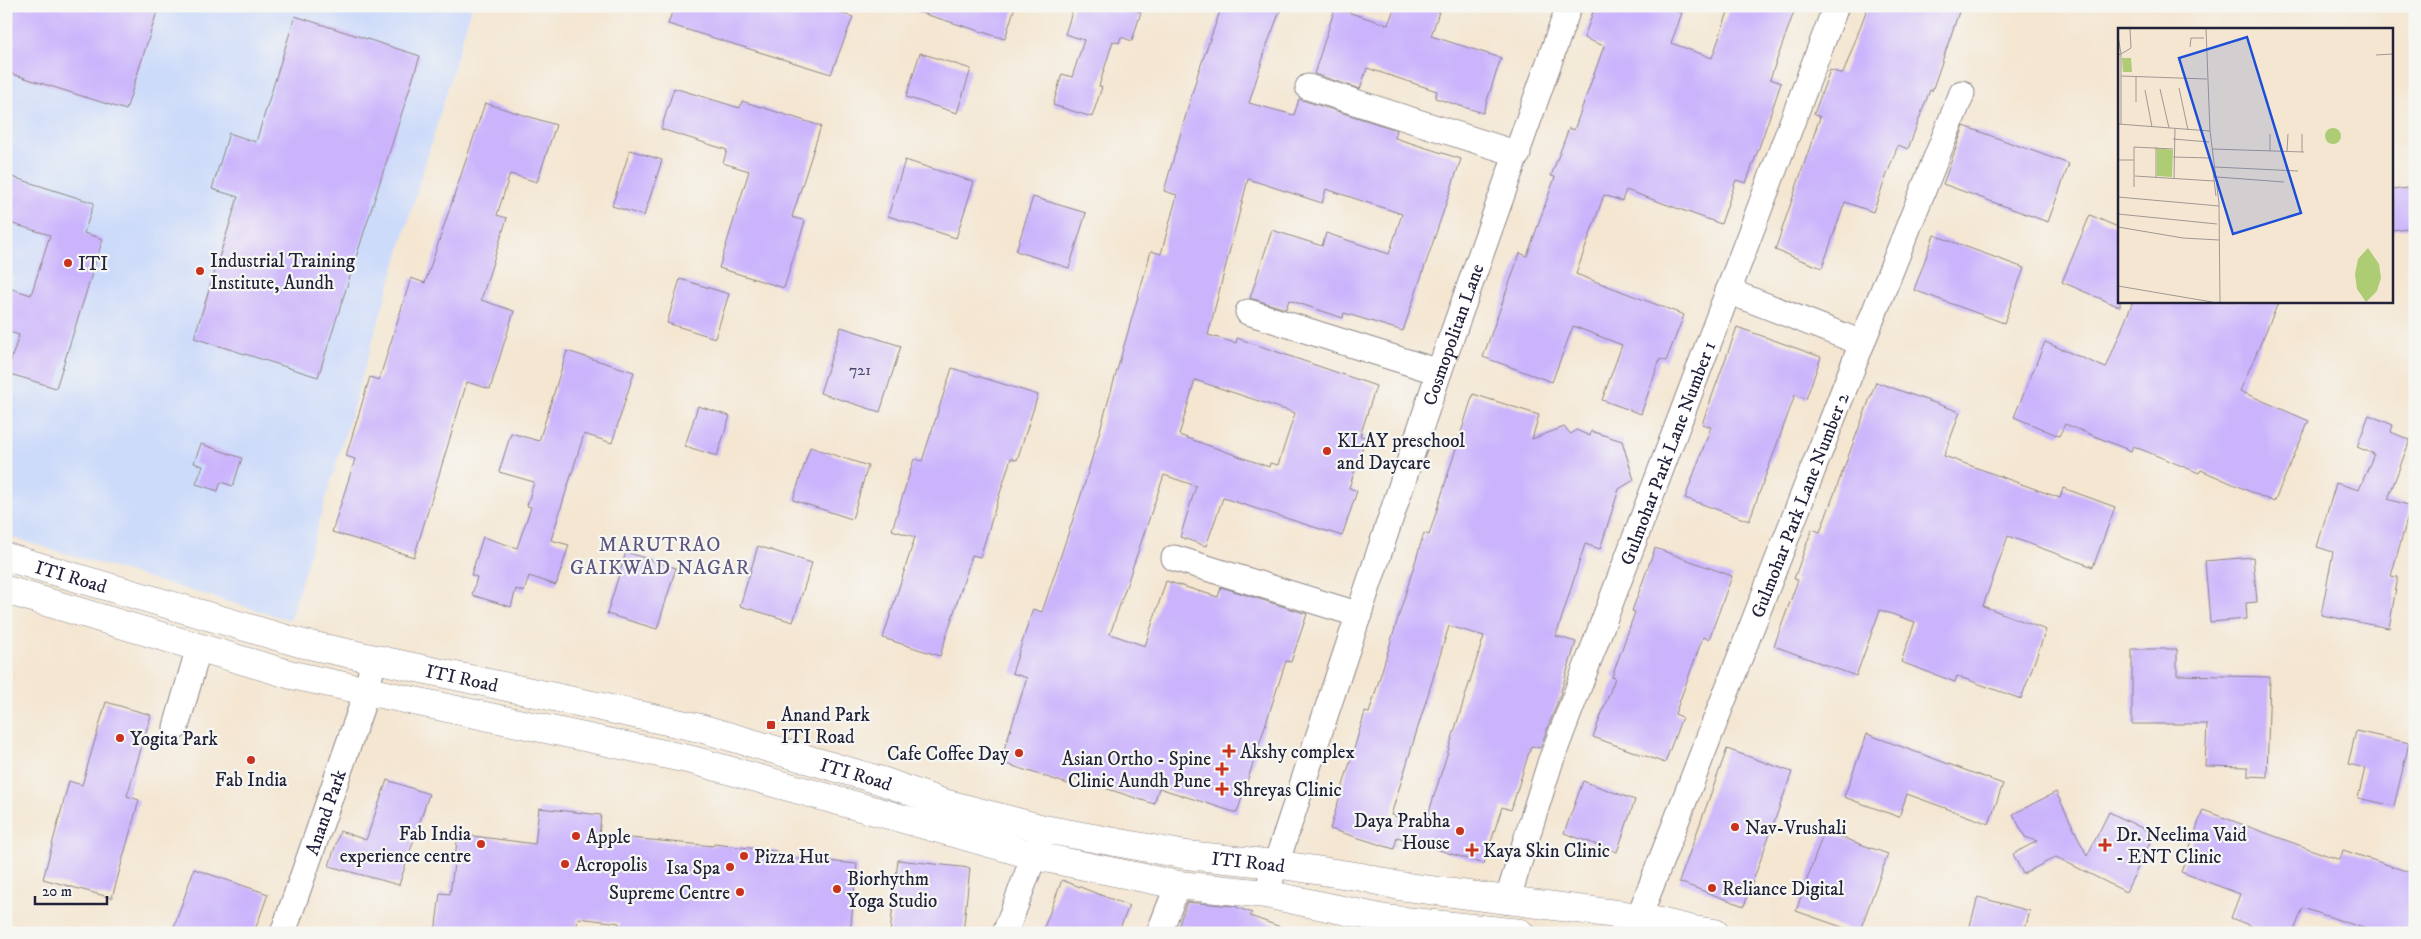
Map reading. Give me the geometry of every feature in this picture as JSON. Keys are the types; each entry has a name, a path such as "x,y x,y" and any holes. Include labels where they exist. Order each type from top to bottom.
{"main road":[{"name":"ITI Road","path":"6,557 300,644 373,661 700,728 882,780 940,802 1044,828 1186,855 1275,864 1362,877 1399,886 1639,917 1701,932"},
{"name":"ITI Road","path":"6,590 292,675 692,760 1036,856 1178,886 1266,894 1383,926 1520,933"}],"street":[{"name":"Cosmopolitan Lane","path":"1266,894 1439,372 1569,6"},
{"name":"Gulmohar Park Lane Number 1","path":"1506,901 1550,763 1836,6"},
{"path":"1308,87 1518,154"},
{"name":"Gulmohar Park Lane Number 2","path":"1639,917 1862,343 1962,94"},
{"path":"1728,292 1862,343"},
{"path":"1248,312 1439,372"},
{"path":"1174,558 1360,615"},
{"path":"176,727 198,647"},
{"name":"Anand Park","path":"284,933 367,691 373,661"},
{"path":"1005,933 1036,856 1044,828"},
{"path":"1159,933 1178,886"}],"shaded area":[{"name":"Industrial Training Institute, Aundh","path":"6,6 472,6 290,620 6,536"}],"building":[{"path":"6,6 140,6 157,12 126,110 6,72"},
{"path":"674,6 819,6 853,17 831,74 668,24"},
{"path":"916,6 1015,6 1005,39 915,11"},
{"path":"1074,6 1121,6 1141,12 1132,41 1121,37 1119,43 1113,41 1099,86 1102,87 1092,117 1053,105 1062,74 1072,77 1084,40 1065,34"},
{"path":"1222,6 1282,6 1263,55 1249,103 1294,115 1299,99 1397,130 1395,138 1461,159 1403,331 1344,313 1343,318 1289,300 1286,309 1250,298 1272,230 1322,246 1326,233 1389,254 1402,214 1326,189 1322,203 1248,179 1208,335 1236,343 1237,338 1376,386 1360,436 1366,437 1349,488 1357,491 1342,536 1223,498 1206,546 1180,537 1196,486 1164,475 1110,634 1145,646 1166,581 1218,597 1221,587 1307,614 1291,662 1286,661 1237,813 1159,788 1154,804 1071,777 1068,784 1000,762 1027,678 1012,673 1033,609 1042,612 1084,486 1151,251 1161,254 1177,195 1164,191 1198,73","holes":["1195,380 1295,413 1278,465 1270,463 1269,467 1179,435"]},
{"path":"1395,6 1441,6 1431,36 1501,58 1483,113 1435,98 1437,91 1367,68 1360,89 1314,74 1335,8 1388,25"},
{"path":"1595,6 1663,6 1682,13 1671,43 1712,58 1730,6 1796,6 1770,79 1781,83 1760,145 1746,183 1736,180 1721,224 1626,190 1622,201 1604,195 1576,274 1684,315 1666,361 1660,359 1641,414 1602,400 1622,345 1573,326 1552,382 1483,357 1520,253 1527,256 1555,177 1551,176 1569,128 1574,130 1604,46 1584,38"},
{"path":"1868,6 1961,6 1932,91 1930,90 1908,149 1898,145 1873,212 1845,202 1822,268 1775,250 1820,117 1814,114 1830,70 1843,74"},
{"path":"295,16 420,56 318,377 194,338 238,197 212,189 229,133 256,142"},
{"path":"920,53 971,69 957,113 906,97"},
{"path":"674,88 740,108 742,101 821,126 792,217 805,221 784,288 719,268 749,171 723,163 727,150 661,129"},
{"path":"485,103 556,125 537,182 510,174 497,215 507,218 481,300 514,311 490,389 467,382 414,557 332,532 355,459 346,456 370,377 379,380 411,278 425,283"},
{"path":"1964,126 2069,164 2048,222 1943,184"},
{"path":"630,150 662,160 644,216 612,206"},
{"path":"905,160 974,182 956,238 888,216"},
{"name":"ITI","path":"6,175 94,203 84,233 103,239 56,388 7,373 19,335 6,331 6,287 31,295 50,235 6,222"},
{"path":"2415,187 2415,227 2394,230 2394,190"},
{"path":"1033,197 1086,213 1069,268 1016,251"},
{"path":"2090,215 2118,227 2118,302 2120,302 2120,307 2062,282"},
{"path":"1934,235 2024,268 2004,323 1914,290"},
{"path":"680,279 729,294 715,338 667,323"},
{"path":"2133,302 2279,302 2240,391 2309,421 2274,502 2201,470 2199,473 2133,446 2131,451 2065,424 2059,436 2014,417 2045,342 2106,368"},
{"path":"841,327 901,346 880,412 820,393"},
{"path":"1737,327 1821,357 1806,399 1795,395 1749,521 1685,498 1711,427 1702,424"},
{"path":"567,351 634,372 612,443 584,434 551,540 569,545 556,585 529,576 524,592 516,589 511,607 472,595 477,577 471,575 483,537 517,548 531,507 527,506 534,482 499,472 511,433 539,441"},
{"path":"952,368 1038,395 1017,460 1011,458 980,557 972,555 940,656 883,638 915,537 892,530 914,459 922,461"},
{"path":"1876,382 1960,412 1944,456 2060,498 2063,488 2115,507 2093,567 2008,536 1983,606 2046,630 2021,699 1957,676 1955,682 1901,662 1915,622 1880,610 1856,676 1774,646 1798,580 1794,579 1812,529 1820,532"},
{"path":"1473,394 1539,415 1532,439 1564,427 1571,434 1576,430 1590,436 1591,431 1622,441 1634,480 1619,489 1600,549 1585,544 1556,636 1576,642 1559,698 1540,748 1531,746 1511,810 1502,807 1484,864 1397,837 1394,849 1330,829 1365,712 1369,713 1424,533 1429,535","holes":["1449,626 1484,636 1425,825 1391,815"]},
{"path":"698,406 730,416 717,456 685,446"},
{"path":"2369,415 2393,425 2391,432 2410,440 2388,499 2411,506 2391,576 2398,577 2389,628 2321,615 2333,552 2317,547 2336,483 2359,490 2374,454 2357,447"},
{"path":"201,444 242,458 233,486 221,482 218,491 196,484 203,466 194,463"},
{"path":"810,447 868,466 852,519 793,500"},
{"path":"758,546 812,563 793,622 740,606"},
{"path":"1655,548 1732,576 1709,639 1703,637 1675,714 1682,717 1665,763 1593,737 1615,678 1612,677 1635,612 1632,611"},
{"path":"626,552 676,568 657,629 607,614"},
{"path":"2253,557 2257,602 2246,603 2247,619 2210,622 2205,561"},
{"path":"2132,649 2177,649 2177,675 2270,677 2267,777 2248,776 2248,767 2205,766 2207,724 2132,724"},
{"path":"106,702 151,715 127,796 139,800 112,898 43,879 69,781 82,785"},
{"path":"2356,731 2409,743 2394,806 2358,798 2365,768 2348,764"},
{"path":"1867,734 2003,784 1989,824 1907,794 1899,817 1844,797"},
{"name":"Nav-Vrushali","path":"1727,749 1792,772 1744,906 1679,882"},
{"path":"387,780 429,794 399,885 329,866 340,831 366,840"},
{"path":"1583,781 1635,800 1617,852 1564,833"},
{"path":"2056,792 2087,856 2109,812 2154,834 2126,892 2056,857 2023,874 2013,854 2037,841 2025,837 2013,814"},
{"path":"539,808 601,815 599,835 777,851 777,856 857,864 850,933 618,933 619,923 578,918 576,933 435,933 440,893 450,894 458,834 535,844"},
{"path":"2203,810 2340,860 2343,850 2415,874 2415,933 2378,933 2303,908 2293,933 2269,933 2231,918 2240,894 2181,872"},
{"path":"1824,831 1888,854 1859,933 1796,911"},
{"path":"898,860 970,868 963,933 890,933"},
{"path":"194,869 268,894 254,933 172,933"},
{"path":"1062,880 1129,906 1118,933 1042,933"},
{"path":"1978,897 2030,911 2024,933 1968,933"},
{"path":"1187,902 1234,906 1252,913 1250,916 1289,930 1288,933 1176,933"}],"place":[{"name":"ITI","path":"68,263"},
{"name":"Industrial Training Institute, Aundh","path":"200,271"},
{"name":"KLAY preschool and Daycare","path":"1327,451"},
{"name":"Anand Park ITI Road","path":"771,725"},
{"name":"Yogita Park","path":"120,738"},
{"name":"Akshy complex","path":"1229,751"},
{"name":"Cafe Coffee Day","path":"1019,753"},
{"name":"Fab India","path":"251,760"},
{"name":"Asian Ortho - Spine Clinic Aundh Pune","path":"1222,769"},
{"name":"Shreyas Clinic","path":"1222,789"},
{"name":"Nav-Vrushali","path":"1735,827"},
{"name":"Daya Prabha House","path":"1460,831"},
{"name":"Apple","path":"576,836"},
{"name":"Fab India experience centre","path":"481,844"},
{"name":"Dr. Neelima Vaid - ENT Clinic","path":"2105,845"},
{"name":"Kaya Skin Clinic","path":"1472,850"},
{"name":"Pizza Hut","path":"744,856"},
{"name":"Acropolis","path":"565,864"},
{"name":"Isa Spa","path":"730,867"},
{"name":"Reliance Digital","path":"1712,888"},
{"name":"Biorhythm Yoga Studio","path":"837,889"},
{"name":"Supreme Centre","path":"740,892"}],"district":[{"name":"MARUTRAO GAIKWAD NAGAR","path":"660,556"}]}
